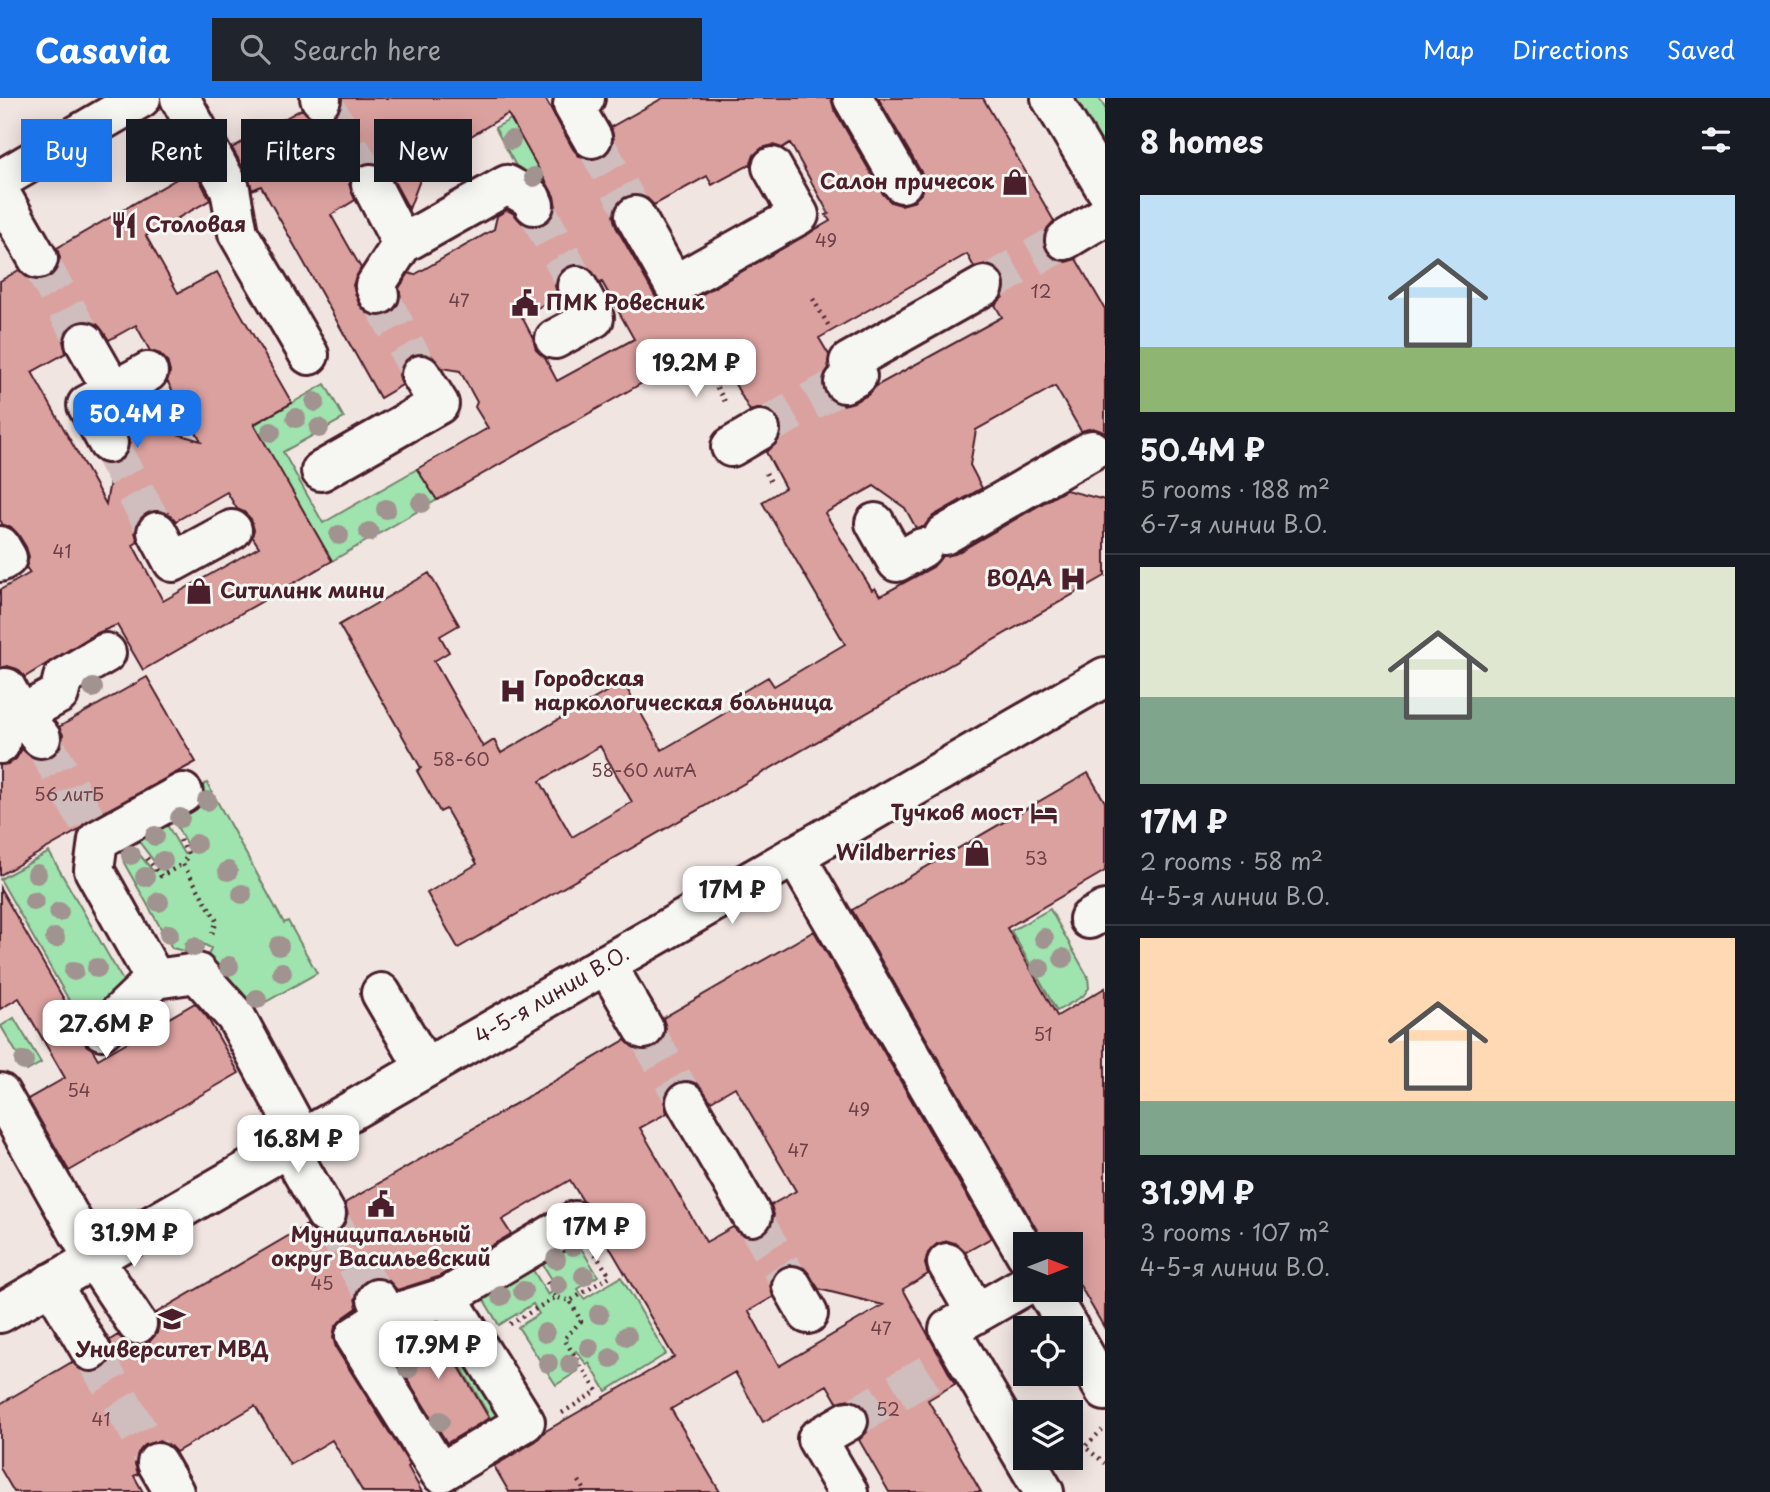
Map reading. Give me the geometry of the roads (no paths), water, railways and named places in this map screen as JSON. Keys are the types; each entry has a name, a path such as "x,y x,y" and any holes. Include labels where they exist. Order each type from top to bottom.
{"street":[{"path":"0,180 141,98"},
{"path":"180,98 230,189 238,233 309,355"},
{"path":"586,98 573,105 592,138"},
{"path":"853,98 902,183"},
{"path":"1052,98 1105,188"},
{"path":"635,216 674,285 799,215 772,167"},
{"path":"371,184 402,244"},
{"path":"379,295 374,286 402,244 507,185 531,198 534,205"},
{"path":"0,193 38,259"},
{"path":"1065,240 1105,216"},
{"path":"555,339 594,318 577,286"},
{"path":"844,383 857,376 849,362 984,286"},
{"path":"85,342 113,391"},
{"path":"108,443 87,405 148,372"},
{"path":"321,471 439,404 421,375"},
{"path":"875,523 897,562 1092,450"},
{"path":"157,531 173,562 232,530"},
{"path":"0,546 7,558 0,562"},
{"path":"17,721 59,694 63,678 106,653"},
{"name":"4-5-я линии В.О.","path":"3,1305 51,1283 1105,677"},
{"path":"155,979 94,870 93,832 172,800"},
{"path":"795,855 1013,1232"},
{"path":"606,964 644,1029"},
{"path":"102,1030 155,979 197,973 236,1017 327,1214"},
{"path":"381,993 425,1068"},
{"path":"0,1093 93,1258 138,1324"},
{"path":"686,1102 752,1216"},
{"path":"447,1297 525,1422 440,1473 355,1336 382,1308 447,1297 575,1221"},
{"path":"947,1263 976,1313"},
{"path":"51,1283 91,1351"},
{"path":"1013,1292 949,1329 955,1358 1043,1490"},
{"path":"1083,1353 1105,1391"},
{"path":"848,1421 817,1439 848,1492"}],"tunnel":[{"path":"321,99 371,184"},
{"path":"592,138 635,216"},
{"path":"534,205 577,286"},
{"path":"984,286 1065,240"},
{"path":"38,259 85,342"},
{"path":"379,295 421,375"},
{"path":"760,430 844,383"},
{"path":"108,443 157,532"},
{"path":"41,738 89,824"},
{"path":"644,1029 686,1102"},
{"path":"326,1214 377,1299"},
{"path":"752,1216 792,1286"},
{"path":"91,1351 157,1463"},
{"path":"848,1421 947,1363"}],"place":[{"name":"Салон причесок","path":"1015,182"},
{"name":"Столовая","path":"124,225"},
{"name":"ПМК Ровесник","path":"525,303"},
{"name":"ВОДА","path":"1073,579"},
{"name":"Ситилинк мини","path":"199,591"},
{"name":"Городская наркологическая больница","path":"513,691"},
{"name":"Тучков мост","path":"1044,813"},
{"name":"Wildberries","path":"977,853"},
{"name":"Муниципальный округ Васильевский","path":"381,1204"},
{"name":"Университет МВД","path":"172,1319"}]}
